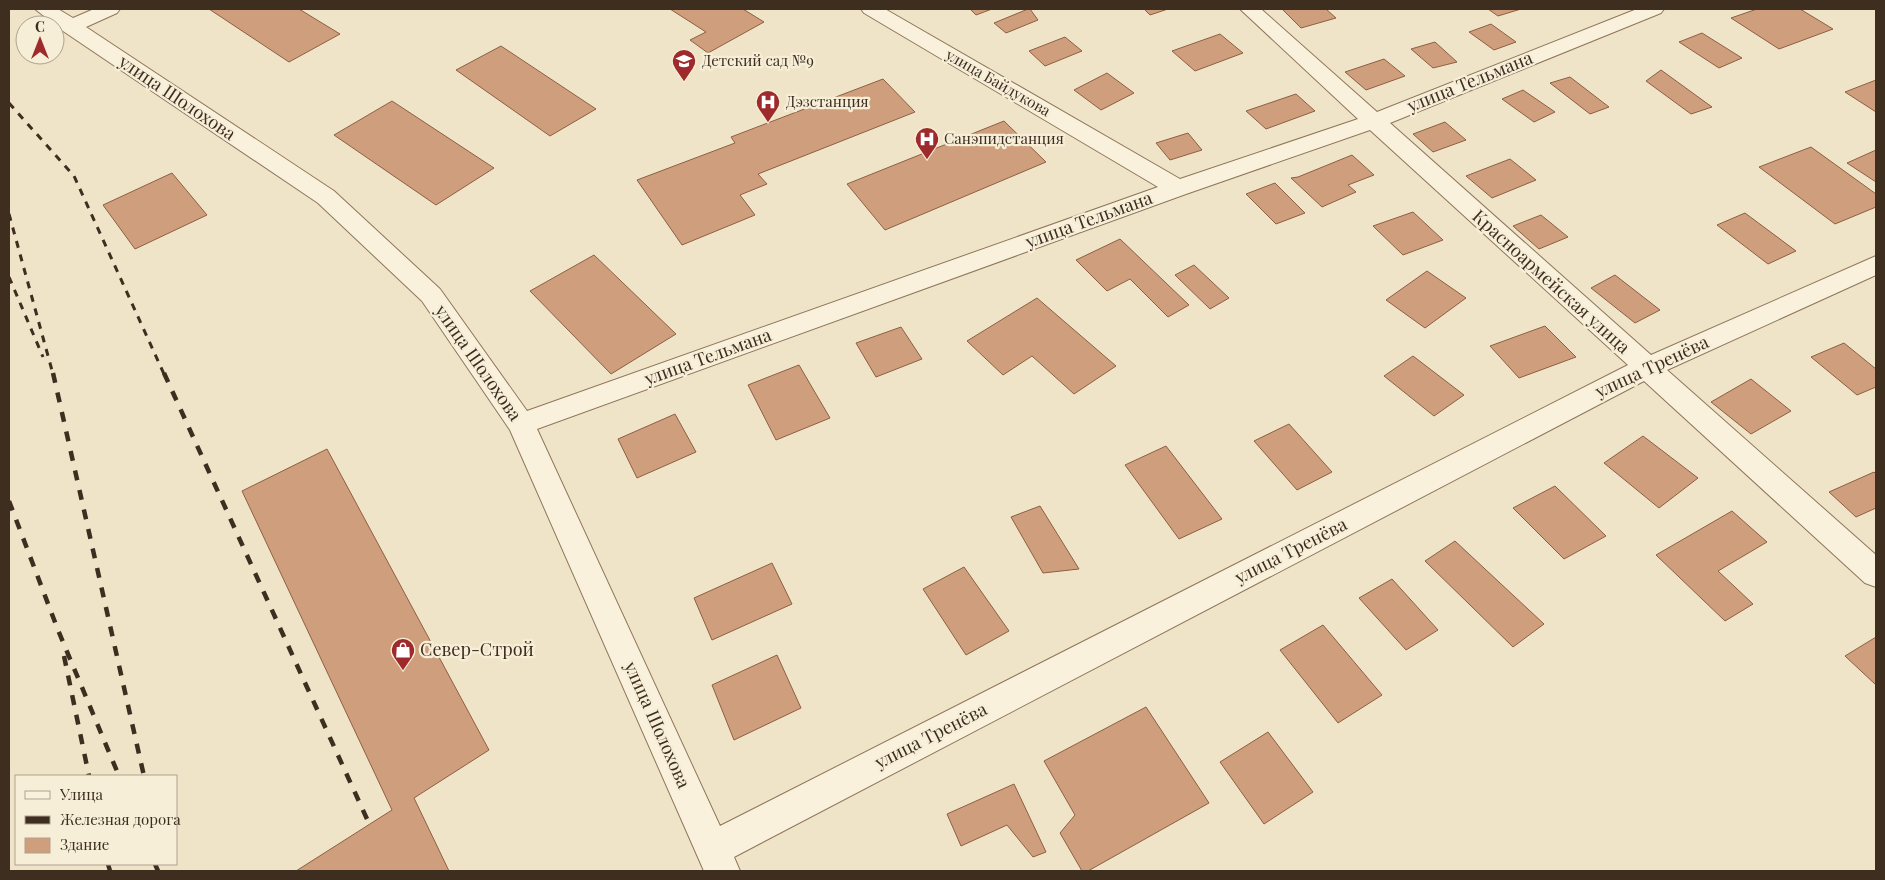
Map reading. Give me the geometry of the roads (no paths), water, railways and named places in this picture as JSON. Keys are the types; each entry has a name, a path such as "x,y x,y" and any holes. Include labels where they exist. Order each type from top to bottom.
{"street":[{"name":"улица Шолохова","path":"45,9 326,197 431,295 521,424 717,860"},
{"path":"70,27 110,9"},
{"name":"улица Байдукова","path":"871,9 1178,188"},
{"name":"Красноармейская улица","path":"1250,9 1876,574"},
{"name":"улица Тельмана","path":"521,424 1178,188 1374,121 1654,9"},
{"name":"улица Тренёва","path":"717,860 1646,368 1876,266"}],"railway":[{"path":"9,103 74,176 164,374"},
{"path":"9,214 53,374"},
{"path":"9,277 43,357"},
{"path":"53,373 144,775"},
{"path":"164,373 367,819"},
{"path":"9,501 58,630 119,775"},
{"path":"64,656 89,775"},
{"path":"108,865 110,871"},
{"path":"155,865 158,871"}],"place":[{"name":"Детский сад №9","path":"684,82"},
{"name":"Дэзстанция","path":"768,123"},
{"name":"Санэпидстанция","path":"927,160"},
{"name":"Север-Строй","path":"403,671"}]}
